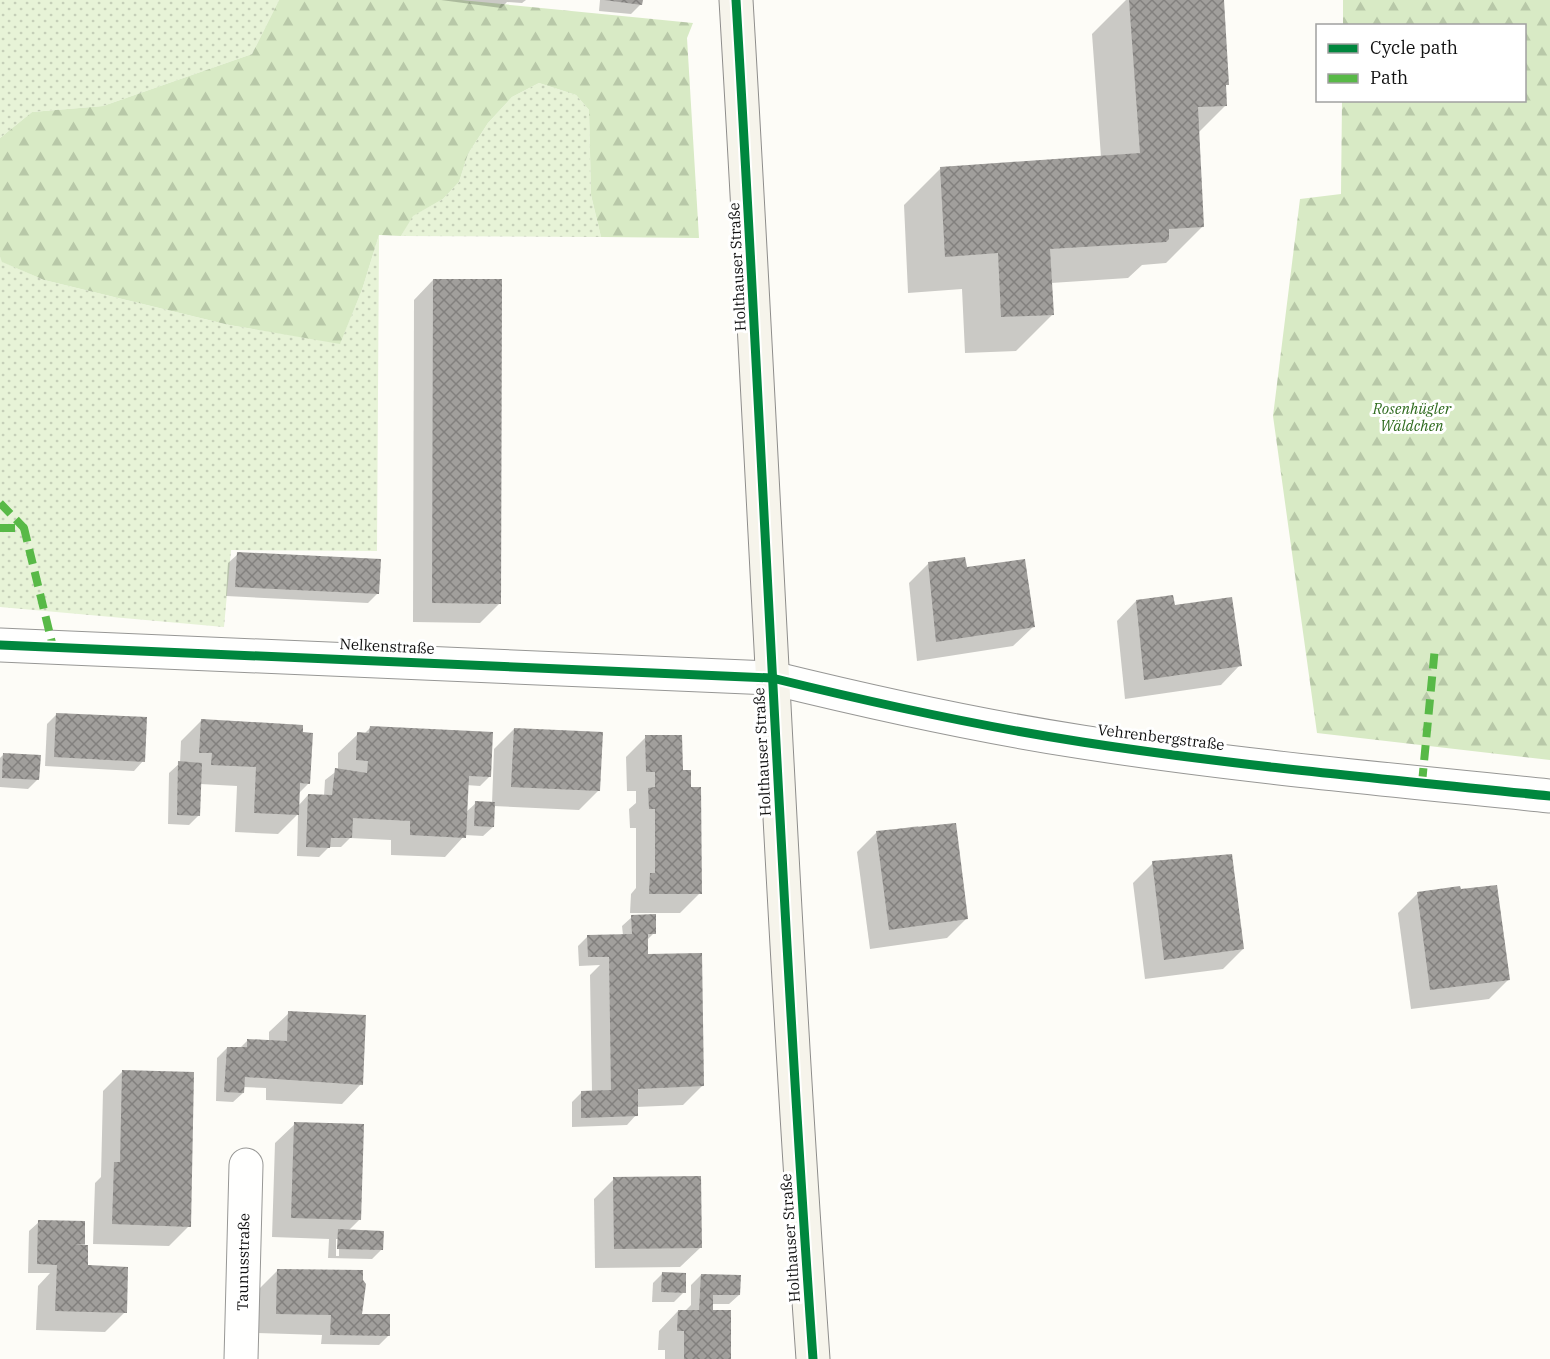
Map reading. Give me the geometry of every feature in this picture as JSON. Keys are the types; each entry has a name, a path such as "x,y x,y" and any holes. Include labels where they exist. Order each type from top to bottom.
{"street":[{"name":"Holthauser Straße","path":"736,0 759,379 772,678 813,1359"},
{"name":"Nelkenstraße","path":"0,645 772,678"},
{"name":"Vehrenbergstraße","path":"772,678 868,702 1082,742 1298,770 1550,796"},
{"name":"Taunusstraße","path":"241,1359 246,1165"}],"green space":[{"path":"0,0 279,0 252,54 103,106 32,112 0,138"},
{"path":"279,0 461,0 693,23 687,38 699,238 601,237 591,195 589,110 576,95 539,83 512,97 488,123 468,154 459,182 443,199 413,216 401,236 379,235 362,290 340,344 229,325 44,280 2,262 0,257 0,138 32,112 103,106 252,54"},
{"name":"Rosenhügler Wäldchen","path":"1343,0 1550,0 1550,760 1317,733 1273,416 1300,199 1341,194 1342,102 1526,102 1526,24 1343,24"},
{"path":"539,83 576,95 589,110 591,195 601,237 401,236 412,216 443,199 459,182 468,154 488,123 512,97"},
{"path":"379,235 377,551 231,550 224,627 0,607 0,257 3,262 44,280 229,325 340,343 362,290"}],"building":[{"path":"604,0 643,0 642,5"},
{"path":"1129,0 1224,0 1229,85 1226,85 1227,106 1198,107 1204,227 1169,229 1169,239 1166,242 1050,249 1054,315 1001,317 998,253 945,257 940,167 1140,153"},
{"path":"433,279 502,279 501,604 432,603"},
{"path":"237,552 381,559 379,594 235,587"},
{"path":"965,557 967,567 1025,559 1035,627 936,642 928,562"},
{"path":"1173,595 1175,605 1232,597 1242,666 1144,680 1136,600"},
{"path":"56,713 147,717 145,762 54,757"},
{"path":"201,719 303,725 303,732 313,733 310,784 300,783 299,815 254,813 256,767 211,765 212,753 199,753"},
{"path":"370,726 493,732 491,777 469,776 466,838 410,835 410,821 353,818 352,838 331,838 330,848 306,847 308,794 332,795 335,768 367,773 368,761 356,760 357,732 369,733"},
{"path":"514,728 603,732 600,791 511,787"},
{"path":"645,735 682,735 683,770 691,770 691,787 701,787 702,894 649,894 650,873 655,873 655,809 649,809 648,788 655,787 655,772 646,772"},
{"path":"3,753 41,755 39,780 2,778"},
{"path":"178,761 202,763 200,816 177,815"},
{"path":"475,801 495,802 494,827 474,826"},
{"path":"956,823 968,919 889,930 876,831"},
{"path":"1232,854 1244,949 1164,960 1152,861"},
{"path":"1497,885 1510,980 1430,990 1417,892 1460,886 1461,889"},
{"path":"656,914 656,934 648,934 648,954 702,953 704,1086 638,1089 638,1116 581,1118 581,1091 611,1090 609,957 588,957 587,935 632,934 631,915"},
{"path":"288,1011 366,1015 363,1085 245,1077 244,1093 224,1092 227,1047 247,1047 247,1039 287,1041"},
{"path":"122,1070 194,1072 191,1227 112,1224 114,1162 120,1162"},
{"path":"294,1122 364,1124 361,1220 291,1218"},
{"path":"701,1176 702,1248 614,1249 613,1177"},
{"path":"38,1220 85,1221 85,1244 74,1245 88,1245 88,1265 128,1267 127,1313 55,1311 57,1265 37,1264"},
{"path":"338,1229 384,1231 383,1250 337,1249"},
{"path":"277,1269 363,1270 363,1280 366,1284 362,1314 390,1314 390,1336 330,1335 331,1315 276,1314"},
{"path":"662,1272 686,1273 686,1293 661,1292"},
{"path":"701,1274 741,1275 740,1295 713,1295 713,1310 731,1310 731,1359 684,1359 684,1331 677,1331 678,1310 699,1310"}],"marked path":[{"path":"0,503 24,528"},
{"path":"0,528 24,528 53,647"},
{"path":"1422,783 1435,647"}],"cycle path":[{"path":"736,0 791,1019 813,1359"},
{"path":"0,645 772,678 1004,729 1140,751 1550,796"}]}
